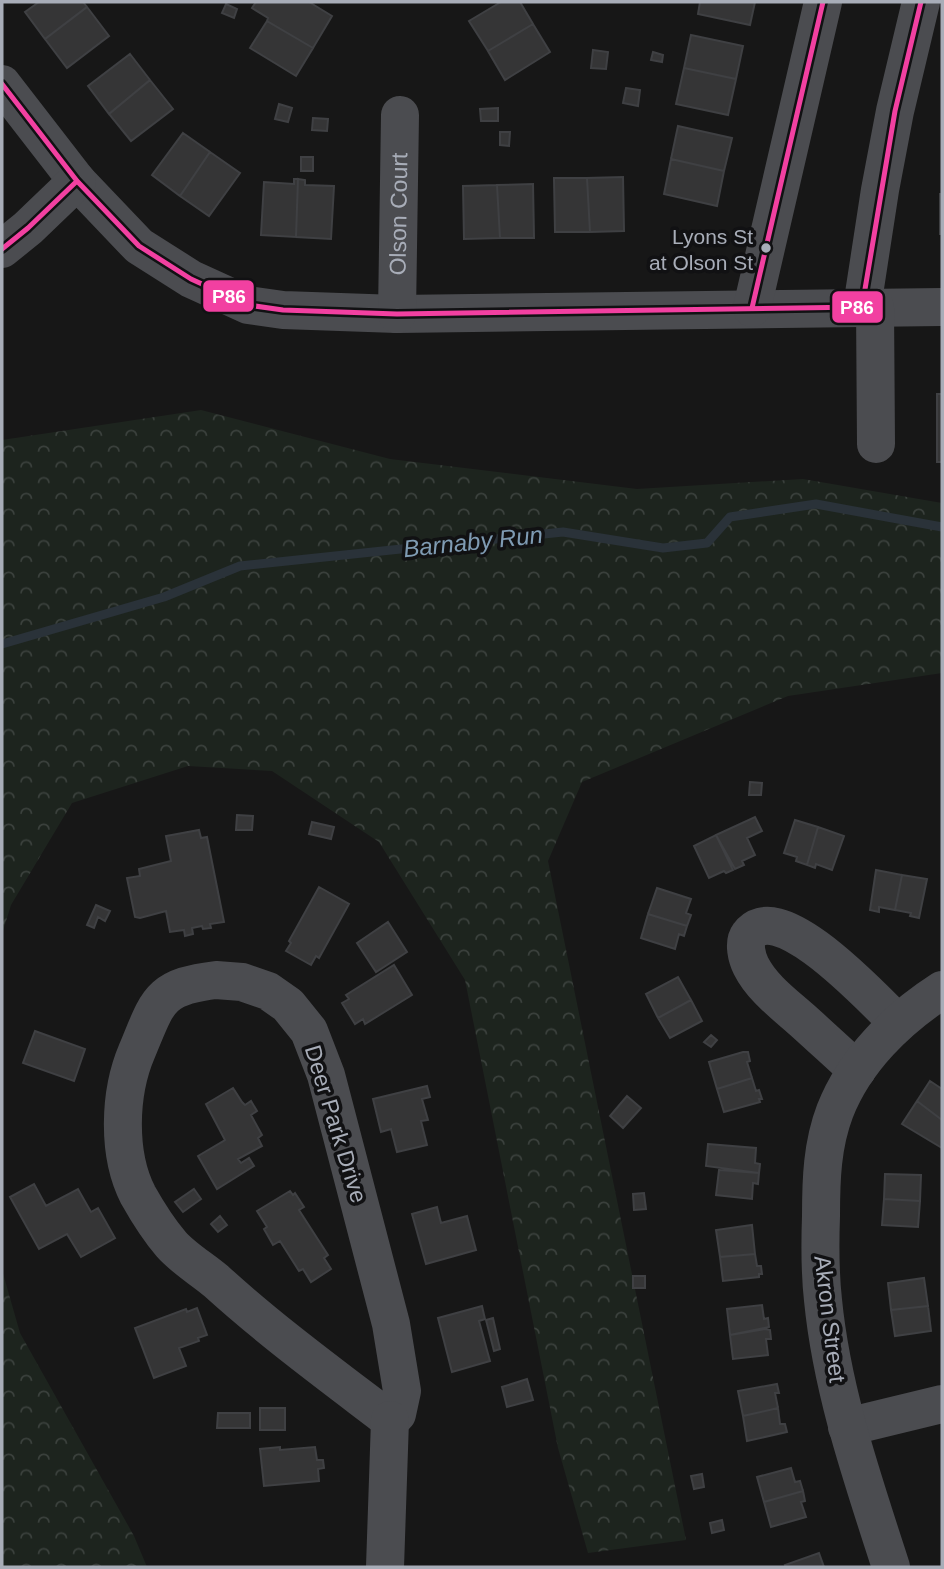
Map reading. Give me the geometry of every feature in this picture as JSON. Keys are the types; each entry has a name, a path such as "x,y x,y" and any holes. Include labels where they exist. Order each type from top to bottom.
{"street":[{"path":"752,308 823,2"},
{"path":"876,444 869,307 880,190 895,111 922,2"},
{"path":"2,84 77,181 139,246 191,279 248,305 284,310 397,314 942,307"},
{"name":"Olson Court","path":"397,314 400,115"},
{"path":"2,249 77,181"},
{"path":"857,1070 772,994 756,975 747,954 750,932 769,925 785,928 796,934 831,959 898,1023"},
{"name":"Deer Park Drive","path":"385,1567 390,1420 397,1414 402,1391 391,1324 326,1075 309,1031 288,1005 268,991 242,982 216,980 188,983 171,991 159,1001 135,1055 126,1083 124,1126 128,1166 138,1195 172,1245 264,1324 390,1420"},
{"name":"Akron Street","path":"891,1567 847,1427 834,1370 823,1300 823,1155 831,1123 857,1070 898,1023 942,990"},
{"path":"847,1427 942,1404"}],"green space":[{"path":"201,410 390,459 637,489 803,479 942,503 942,673 788,696 582,782 548,861 686,1540 588,1553 558,1448 465,980 379,842 272,771 188,766 72,803 11,905 2,934 2,440"},
{"path":"2,1270 20,1333 134,1536 147,1567 2,1567"}],"building":[{"path":"39,2 83,2 87,7 45,39 25,12"},
{"path":"256,2 309,2 332,16 313,48 267,21 268,18 252,8"},
{"path":"501,2 520,2 533,24 488,51 469,21"},
{"path":"700,2 755,2 750,25 698,14"},
{"path":"226,4 237,9 234,18 222,13"},
{"path":"87,7 109,36 67,68 45,39"},
{"path":"267,21 313,48 296,76 250,48"},
{"path":"533,24 550,52 505,80 488,51"},
{"path":"691,35 743,46 736,79 684,68"},
{"path":"593,50 608,52 606,69 591,68"},
{"path":"653,52 663,55 662,62 651,60"},
{"path":"130,54 150,80 109,114 88,86"},
{"path":"684,68 736,79 728,115 676,104"},
{"path":"150,80 173,109 131,141 109,114"},
{"path":"626,88 640,90 638,106 623,103"},
{"path":"279,104 292,108 288,122 275,119"},
{"path":"498,108 498,121 481,121 480,109"},
{"path":"313,118 328,119 327,131 312,130"},
{"path":"678,126 732,138 724,171 671,159"},
{"path":"500,132 510,132 509,146 500,145"},
{"path":"183,133 210,152 180,196 152,175"},
{"path":"210,152 240,173 209,216 180,196"},
{"path":"301,157 313,157 313,171 301,171"},
{"path":"671,159 724,171 717,206 664,194"},
{"path":"623,177 624,231 590,232 587,178"},
{"path":"554,178 587,178 590,232 555,232"},
{"path":"294,179 298,179 296,237 261,235 264,182 294,184"},
{"path":"298,179 305,180 305,185 334,186 331,239 296,237"},
{"path":"533,184 534,238 500,238 497,185"},
{"path":"497,185 500,238 464,239 463,186"},
{"path":"942,194 942,234 940,234"},
{"path":"937,394 942,394 942,462 937,462"},
{"path":"750,782 762,783 761,795 749,795"},
{"path":"237,815 253,816 252,830 236,830"},
{"path":"755,817 762,831 747,838 755,855 742,861 744,865 735,869 716,835"},
{"path":"795,820 818,827 807,865 796,861 797,857 784,853"},
{"path":"312,822 334,827 331,839 309,834"},
{"path":"818,827 844,836 832,870 816,864 815,868 807,865"},
{"path":"199,830 201,838 207,837 224,922 210,924 211,928 192,928 193,934 185,936 184,930 170,932 166,911 135,917 127,878 140,876 139,869 171,861 166,836"},
{"path":"716,835 733,870 709,878 694,846"},
{"path":"876,870 902,875 895,910 879,907 879,912 870,910"},
{"path":"902,875 927,879 919,918 910,916 911,913 895,910"},
{"path":"319,887 349,904 319,958 316,956 311,965 286,951"},
{"path":"657,888 691,899 686,913 691,915 687,926 648,914"},
{"path":"96,905 110,911 105,921 98,917 94,928 87,925"},
{"path":"648,914 687,926 684,936 679,934 675,949 641,938"},
{"path":"388,922 407,952 376,972 357,943"},
{"path":"394,965 412,995 365,1024 363,1019 355,1024 342,1003 349,999 346,995"},
{"path":"678,977 691,1000 658,1018 646,994"},
{"path":"691,1000 702,1021 670,1038 658,1018"},
{"path":"35,1031 85,1049 74,1081 23,1063"},
{"path":"711,1035 717,1040 711,1047 704,1042"},
{"path":"748,1052 750,1061 747,1062 752,1078 717,1089 709,1062"},
{"path":"752,1078 762,1099 759,1099 760,1102 724,1112 717,1089"},
{"path":"930,1081 942,1089 942,1120 917,1101"},
{"path":"427,1086 430,1097 422,1099 428,1120 421,1121 427,1145 397,1152 391,1129 381,1132 373,1099"},
{"path":"233,1088 245,1105 251,1101 257,1111 251,1115 262,1135 258,1138 262,1146 238,1159 241,1163 249,1158 254,1166 217,1189 198,1156 225,1140 206,1104"},
{"path":"627,1096 641,1108 623,1128 610,1116"},
{"path":"917,1101 942,1120 942,1148 902,1124"},
{"path":"708,1144 756,1148 755,1163 760,1164 759,1173 706,1166"},
{"path":"719,1170 759,1173 758,1184 753,1183 752,1199 716,1195"},
{"path":"885,1174 921,1175 920,1201 884,1199"},
{"path":"34,1184 46,1206 78,1189 91,1212 98,1208 115,1238 81,1257 67,1234 39,1249 10,1197"},
{"path":"194,1189 201,1199 183,1212 175,1202"},
{"path":"290,1191 293,1195 295,1193 304,1207 299,1210 328,1255 324,1258 331,1269 311,1282 303,1269 299,1271 280,1241 273,1245 264,1229 267,1227 257,1211"},
{"path":"644,1193 646,1209 634,1210 633,1194"},
{"path":"884,1199 920,1201 918,1227 882,1225"},
{"path":"437,1207 441,1223 467,1216 476,1250 426,1264 412,1214"},
{"path":"220,1216 227,1225 218,1232 211,1224"},
{"path":"752,1225 755,1254 720,1257 716,1230"},
{"path":"755,1254 757,1266 761,1266 762,1274 759,1274 759,1277 723,1281 720,1257"},
{"path":"633,1276 645,1276 645,1288 633,1288"},
{"path":"924,1278 928,1306 891,1310 888,1283"},
{"path":"762,1305 764,1319 768,1318 769,1327 730,1335 727,1309"},
{"path":"482,1306 485,1319 479,1321 490,1361 452,1372 438,1318"},
{"path":"928,1306 931,1331 895,1336 891,1310"},
{"path":"197,1308 207,1335 179,1348 186,1366 154,1378 135,1328 186,1309 187,1312"},
{"path":"493,1318 500,1349 494,1351 486,1320"},
{"path":"770,1330 771,1339 766,1339 768,1355 733,1359 730,1335"},
{"path":"527,1379 533,1400 507,1407 502,1387"},
{"path":"777,1384 779,1393 775,1393 778,1408 743,1416 738,1391"},
{"path":"260,1408 285,1408 285,1430 260,1430"},
{"path":"778,1408 780,1424 785,1424 787,1432 747,1441 743,1416"},
{"path":"218,1413 250,1413 250,1428 217,1428"},
{"path":"280,1447 280,1450 315,1447 317,1460 323,1460 324,1468 318,1469 319,1481 264,1486 260,1449"},
{"path":"791,1468 795,1482 800,1481 803,1491 764,1502 757,1477"},
{"path":"702,1474 704,1487 694,1489 691,1476"},
{"path":"803,1491 805,1501 801,1502 806,1517 771,1527 764,1502"},
{"path":"722,1520 724,1530 712,1533 710,1523"},
{"path":"819,1553 824,1567 785,1565"}],"waterway":[{"name":"Barnaby Run","path":"2,644 164,597 240,566 563,532 663,548 707,543 730,517 816,504 942,527"}],"transit line":[{"name":"P86","path":"752,308 823,2"},
{"name":"P86","path":"2,84 77,181 139,246 191,279 248,305 283,310 397,314 862,307 895,111 921,2"},
{"name":"P86","path":"2,249 77,181"}],"place":[{"name":"Lyons St at Olson St","path":"766,248"}]}
